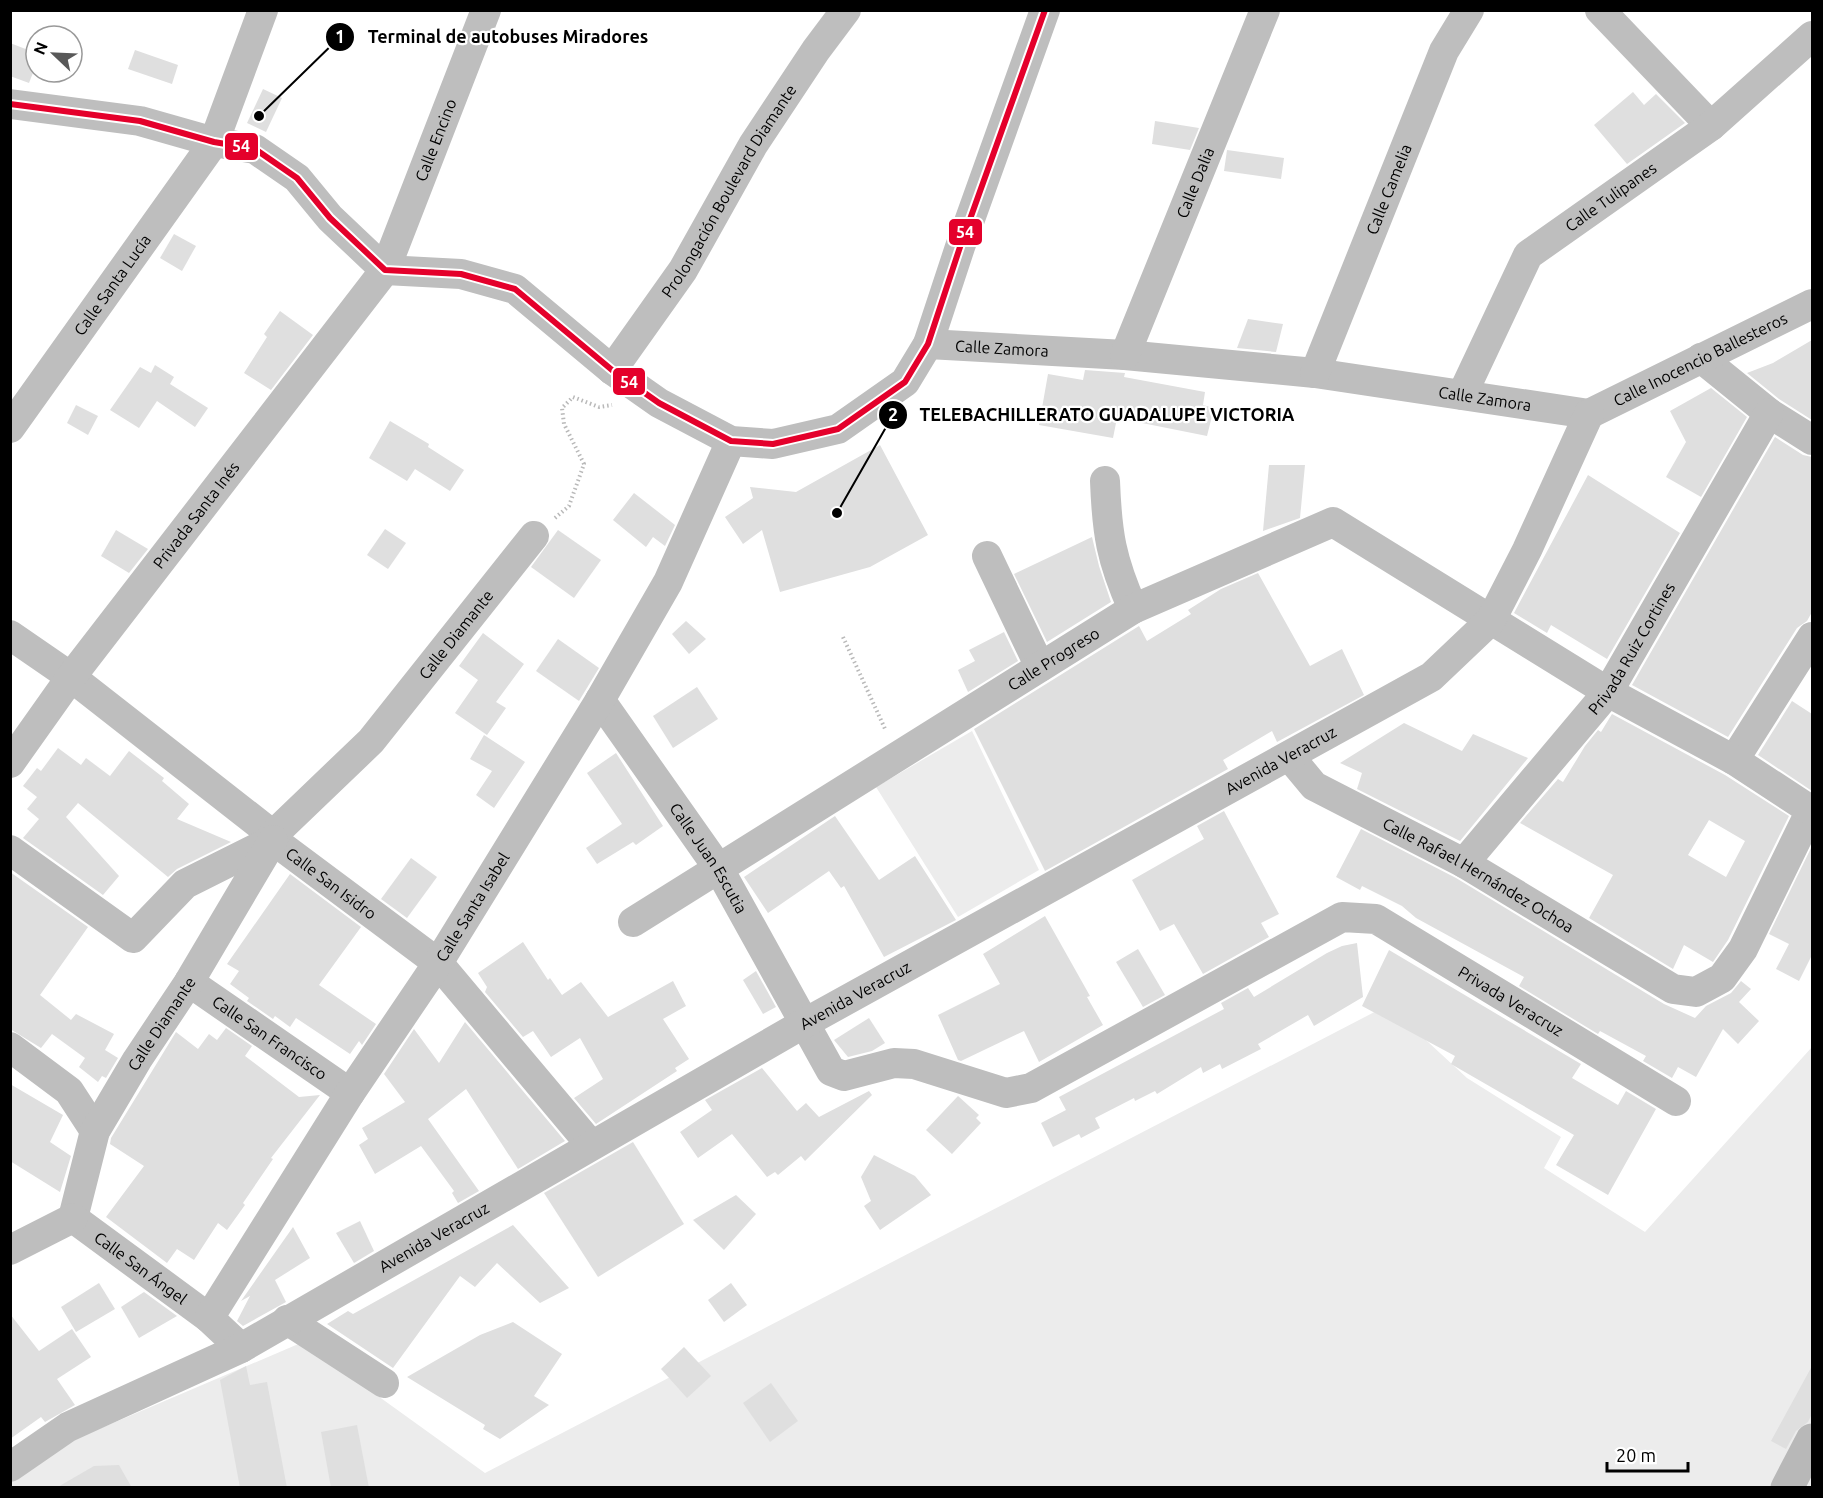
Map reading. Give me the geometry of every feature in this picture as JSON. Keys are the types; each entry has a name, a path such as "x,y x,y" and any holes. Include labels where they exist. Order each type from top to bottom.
{"main road":[{"path":"1787,1488 1812,1440"}],"street":[{"name":"Calle Santa Lucía","path":"10,428 214,142 264,10"},
{"name":"Calle Encino","path":"385,270 486,10"},
{"name":"Prolongación Boulevard Diamante","path":"612,370 683,270 753,145 816,50 846,10"},
{"path":"10,104 140,121 214,142 255,149 297,178 330,218 385,270 460,274 515,289 612,370 659,403 731,441 773,444 838,429 904,382 928,345 960,247 1046,10"},
{"name":"Calle Dalia","path":"1125,355 1265,10"},
{"name":"Calle Camelia","path":"1315,373 1444,51 1469,10"},
{"path":"1600,10 1712,126"},
{"name":"Calle Tulipanes","path":"1462,395 1528,255 1712,126 1812,36"},
{"name":"Privada Santa Inés","path":"10,763 71,677 385,270"},
{"name":"Calle Inocencio Ballesteros","path":"1589,414 1812,304"},
{"name":"Calle Zamora","path":"928,345 1125,355 1315,373 1589,414"},
{"path":"1701,358 1769,413 1812,440"},
{"name":"Privada Ruiz Cortines","path":"1464,863 1608,692 1769,413"},
{"name":"Avenida Veracruz","path":"10,1467 68,1427 241,1348 803,1024 1431,677 1491,620 1527,550 1589,414"},
{"name":"Calle Santa Isabel","path":"209,1318 350,1093 438,963 600,700 668,582 731,441"},
{"path":"1105,481 1108,536 1117,572 1133,609"},
{"name":"Calle Progreso","path":"633,922 1133,609 1333,522 1491,620"},
{"name":"Calle Diamante","path":"73,1218 95,1131 136,1060 189,982 273,838 371,741 534,536"},
{"path":"987,556 1040,667"},
{"path":"1491,620 1608,692 1734,760 1812,811"},
{"name":"Calle San Isidro","path":"10,634 71,677 273,838 438,963 591,1145"},
{"path":"1734,760 1812,637"},
{"name":"Calle Juan Escutia","path":"600,700 719,869 803,1024 831,1071 837,1076 844,1077 894,1063 914,1064 1006,1093 1031,1088 1342,917"},
{"name":"Calle Rafael Hernández Ochoa","path":"1289,756 1314,786 1464,863 1672,989 1696,992 1722,978 1743,949 1812,811"},
{"path":"10,850 133,938 185,884 273,838"},
{"name":"Privada Veracruz","path":"1342,917 1376,919 1676,1101"},
{"name":"Calle San Francisco","path":"189,982 350,1093"},
{"path":"10,1047 69,1091 95,1131"},
{"path":"10,1250 73,1218"},
{"name":"Calle San Ángel","path":"73,1218 209,1318"},
{"path":"209,1318 241,1348"},
{"path":"287,1320 384,1383"}],"path":[{"path":"534,536 569,506 584,464 564,424 562,408 573,397 599,407 610,406 636,386"},
{"path":"843,637 897,756"}],"shaded area":[{"path":"972,731 1039,870 958,917 876,787"},
{"path":"1388,1005 1467,1078 1561,1137 1544,1168 1645,1232 1812,1047 1812,1487 11,1488 10,1467 303,1342 485,1473"}],"building":[{"path":"10,43 24,48 24,81 10,76"},
{"path":"135,50 178,65 172,84 128,69"},
{"path":"263,89 282,98 266,132 247,123"},
{"path":"1633,92 1644,105 1656,94 1685,123 1627,164 1594,125"},
{"path":"1155,121 1199,128 1190,150 1152,144"},
{"path":"1227,150 1284,158 1281,179 1224,171"},
{"path":"174,234 196,246 182,271 160,258"},
{"path":"280,311 313,335 271,390 244,373 267,337 264,334"},
{"path":"1248,319 1283,324 1276,352 1237,348"},
{"path":"1812,340 1812,420 1779,399 1747,373 1773,363"},
{"path":"155,365 174,377 170,384 208,408 195,427 157,401 139,428 110,410 140,367 151,373"},
{"path":"1085,370 1125,373 1124,377 1205,392 1203,405 1214,408 1207,436 1117,418 1113,438 1039,425 1048,374 1083,380"},
{"path":"1711,388 1747,417 1701,497 1666,477 1686,442 1670,411"},
{"path":"76,405 98,416 88,435 67,423"},
{"path":"390,421 429,444 428,447 464,470 450,491 415,469 407,481 369,458"},
{"path":"1775,437 1803,455 1812,457 1812,612 1807,621 1797,628 1728,737 1632,685"},
{"path":"880,445 928,535 870,567 780,592 762,530 743,544 725,517 753,498 750,487 796,492"},
{"path":"1269,465 1305,465 1300,518 1263,531"},
{"path":"1588,475 1680,533 1607,659 1551,625 1547,633 1514,613"},
{"path":"634,493 675,525 665,546 653,537 646,547 613,520"},
{"path":"385,529 406,543 388,569 367,555"},
{"path":"116,530 148,549 129,573 101,556"},
{"path":"558,530 601,560 574,598 531,567"},
{"path":"1092,537 1111,602 1047,642 1014,574"},
{"path":"1258,573 1310,666 1342,649 1364,695 1277,742 1272,731 1223,760 1228,769 1045,871 974,729 1139,626 1147,641 1191,614 1188,610 1221,589"},
{"path":"686,621 706,639 689,654 672,634"},
{"path":"1004,632 1018,661 968,692 958,670 975,661 969,650"},
{"path":"483,633 524,664 496,702 506,708 487,735 455,713 478,680 459,666"},
{"path":"558,639 599,668 579,701 536,671"},
{"path":"697,687 718,719 673,748 653,716"},
{"path":"1792,701 1812,714 1812,791 1758,755"},
{"path":"1612,714 1725,775 1789,816 1728,940 1713,962 1684,945 1673,969 1589,918 1613,875 1520,823 1558,779 1563,782 1585,746 1598,730 1601,732","holes":["1709,820 1745,841 1726,877 1688,855"]},
{"path":"1404,723 1462,751 1473,734 1528,758 1460,841 1357,789 1362,773 1340,763"},
{"path":"484,735 525,762 494,808 476,795 492,771 470,759"},
{"path":"58,748 81,765 86,758 110,776 129,751 164,778 162,781 189,804 177,819 231,842 177,869 168,877 78,803 66,817 119,876 103,895 23,838 39,819 27,809 37,797 23,786 37,768 41,771"},
{"path":"616,753 663,826 636,845 633,842 597,864 586,848 622,824 587,773"},
{"path":"1224,811 1279,914 1261,923 1269,937 1203,974 1174,924 1160,931 1132,880 1204,839 1197,826"},
{"path":"835,816 879,880 915,856 956,920 884,957 844,886 841,888 829,871 768,913 744,877"},
{"path":"1361,829 1456,878 1664,1004 1695,1018 1706,1006 1731,993 1741,981 1751,989 1739,1002 1759,1021 1738,1044 1723,1029 1696,1077 1678,1067 1672,1078 1643,1061 1646,1056 1600,1031 1598,1034 1519,986 1524,977 1416,918 1402,906 1362,886 1360,890 1336,877"},
{"path":"1812,846 1812,955 1799,981 1776,969 1789,944 1769,934"},
{"path":"411,858 437,877 407,918 381,899"},
{"path":"10,872 88,927 40,995 71,1020 76,1014 114,1034 105,1050 118,1058 106,1078 102,1076 98,1082 79,1067 85,1058 52,1034 41,1048 10,1029"},
{"path":"290,874 361,927 319,985 376,1024 362,1045 359,1041 350,1054 296,1018 290,1027 275,1016 273,1019 247,1001 249,998 230,984 239,971 227,964"},
{"path":"1045,916 1090,996 1087,997 1103,1025 1039,1062 1024,1031 961,1061 958,1060 938,1015 1000,984 983,954"},
{"path":"523,942 548,980 550,978 562,995 581,982 608,1017 673,981 686,1006 663,1019 689,1059 675,1068 677,1071 596,1124 574,1098 603,1079 580,1038 551,1057 533,1031 523,1037 485,992 487,987 478,973"},
{"path":"1357,943 1363,997 1314,1026 1308,1015 1258,1044 1261,1049 1222,1069 1220,1064 1203,1073 1201,1067 1157,1094 1155,1091 1135,1101 1134,1098 1095,1118 1100,1128 1081,1138 1079,1134 1053,1147 1041,1123 1066,1110 1059,1097 1224,1009 1221,1003 1248,988 1254,997 1327,953 1342,946"},
{"path":"1138,949 1165,995 1143,1007 1116,962"},
{"path":"1389,950 1581,1064 1572,1078 1618,1105 1626,1091 1656,1109 1608,1195 1556,1165 1574,1135 1451,1064 1455,1056 1362,1006"},
{"path":"756,971 776,1007 763,1014 743,980"},
{"path":"869,1018 885,1043 872,1051 848,1057 834,1040"},
{"path":"465,1022 565,1141 518,1169 466,1089 428,1119 479,1191 458,1203 452,1193 454,1191 421,1146 375,1174 359,1145 368,1139 362,1128 405,1102 384,1074 414,1029 439,1063"},
{"path":"226,1028 252,1046 245,1056 299,1097 320,1095 271,1158 273,1159 243,1203 245,1205 227,1230 218,1223 194,1260 177,1249 167,1263 106,1217 144,1166 110,1144 111,1138 176,1032 198,1049 209,1034 217,1040"},
{"path":"762,1068 797,1111 806,1103 819,1117 869,1091 872,1095 805,1161 801,1156 778,1175 775,1172 767,1177 732,1134 698,1158 680,1132 712,1110 705,1100"},
{"path":"10,1084 63,1115 50,1142 71,1156 60,1192 10,1161"},
{"path":"958,1096 979,1115 976,1118 981,1123 952,1154 926,1130"},
{"path":"633,1142 684,1224 598,1277 544,1193"},
{"path":"874,1155 915,1176 931,1195 880,1230 864,1206 871,1201 861,1177"},
{"path":"736,1195 756,1214 724,1250 693,1220"},
{"path":"360,1221 374,1251 354,1263 336,1233"},
{"path":"513,1225 569,1288 540,1303 497,1263 475,1287 460,1276 393,1368 327,1324 348,1311 353,1314"},
{"path":"293,1227 310,1258 275,1280 286,1302 243,1326 237,1321 250,1296 241,1301"},
{"path":"99,1283 115,1309 76,1332 61,1307"},
{"path":"731,1283 747,1305 724,1322 708,1300"},
{"path":"144,1292 177,1316 139,1338 121,1307"},
{"path":"10,1314 39,1351 72,1329 91,1357 57,1379 75,1405 45,1422 41,1417 10,1439"},
{"path":"513,1322 562,1354 534,1396 549,1405 500,1439 483,1429 485,1425 407,1377 480,1335"},
{"path":"684,1347 711,1376 687,1398 661,1369"},
{"path":"246,1366 250,1385 267,1382 287,1488 240,1488 220,1380"},
{"path":"1812,1366 1812,1414 1808,1422 1796,1431 1786,1449 1771,1441"},
{"path":"771,1383 798,1421 770,1442 743,1403"},
{"path":"357,1425 369,1488 331,1488 321,1432"},
{"path":"119,1465 132,1488 56,1488 94,1466"}],"transit line":[{"name":"54","path":"10,104 140,121 214,142 255,149 297,178 330,218 385,270 461,274 515,289 612,370 659,403 731,441 773,444 838,429 905,382 928,344 960,247 1045,10"}],"place":[{"name":"Terminal de autobuses Miradores","path":"259,116"},
{"name":"TELEBACHILLERATO GUADALUPE VICTORIA","path":"837,513"}]}
